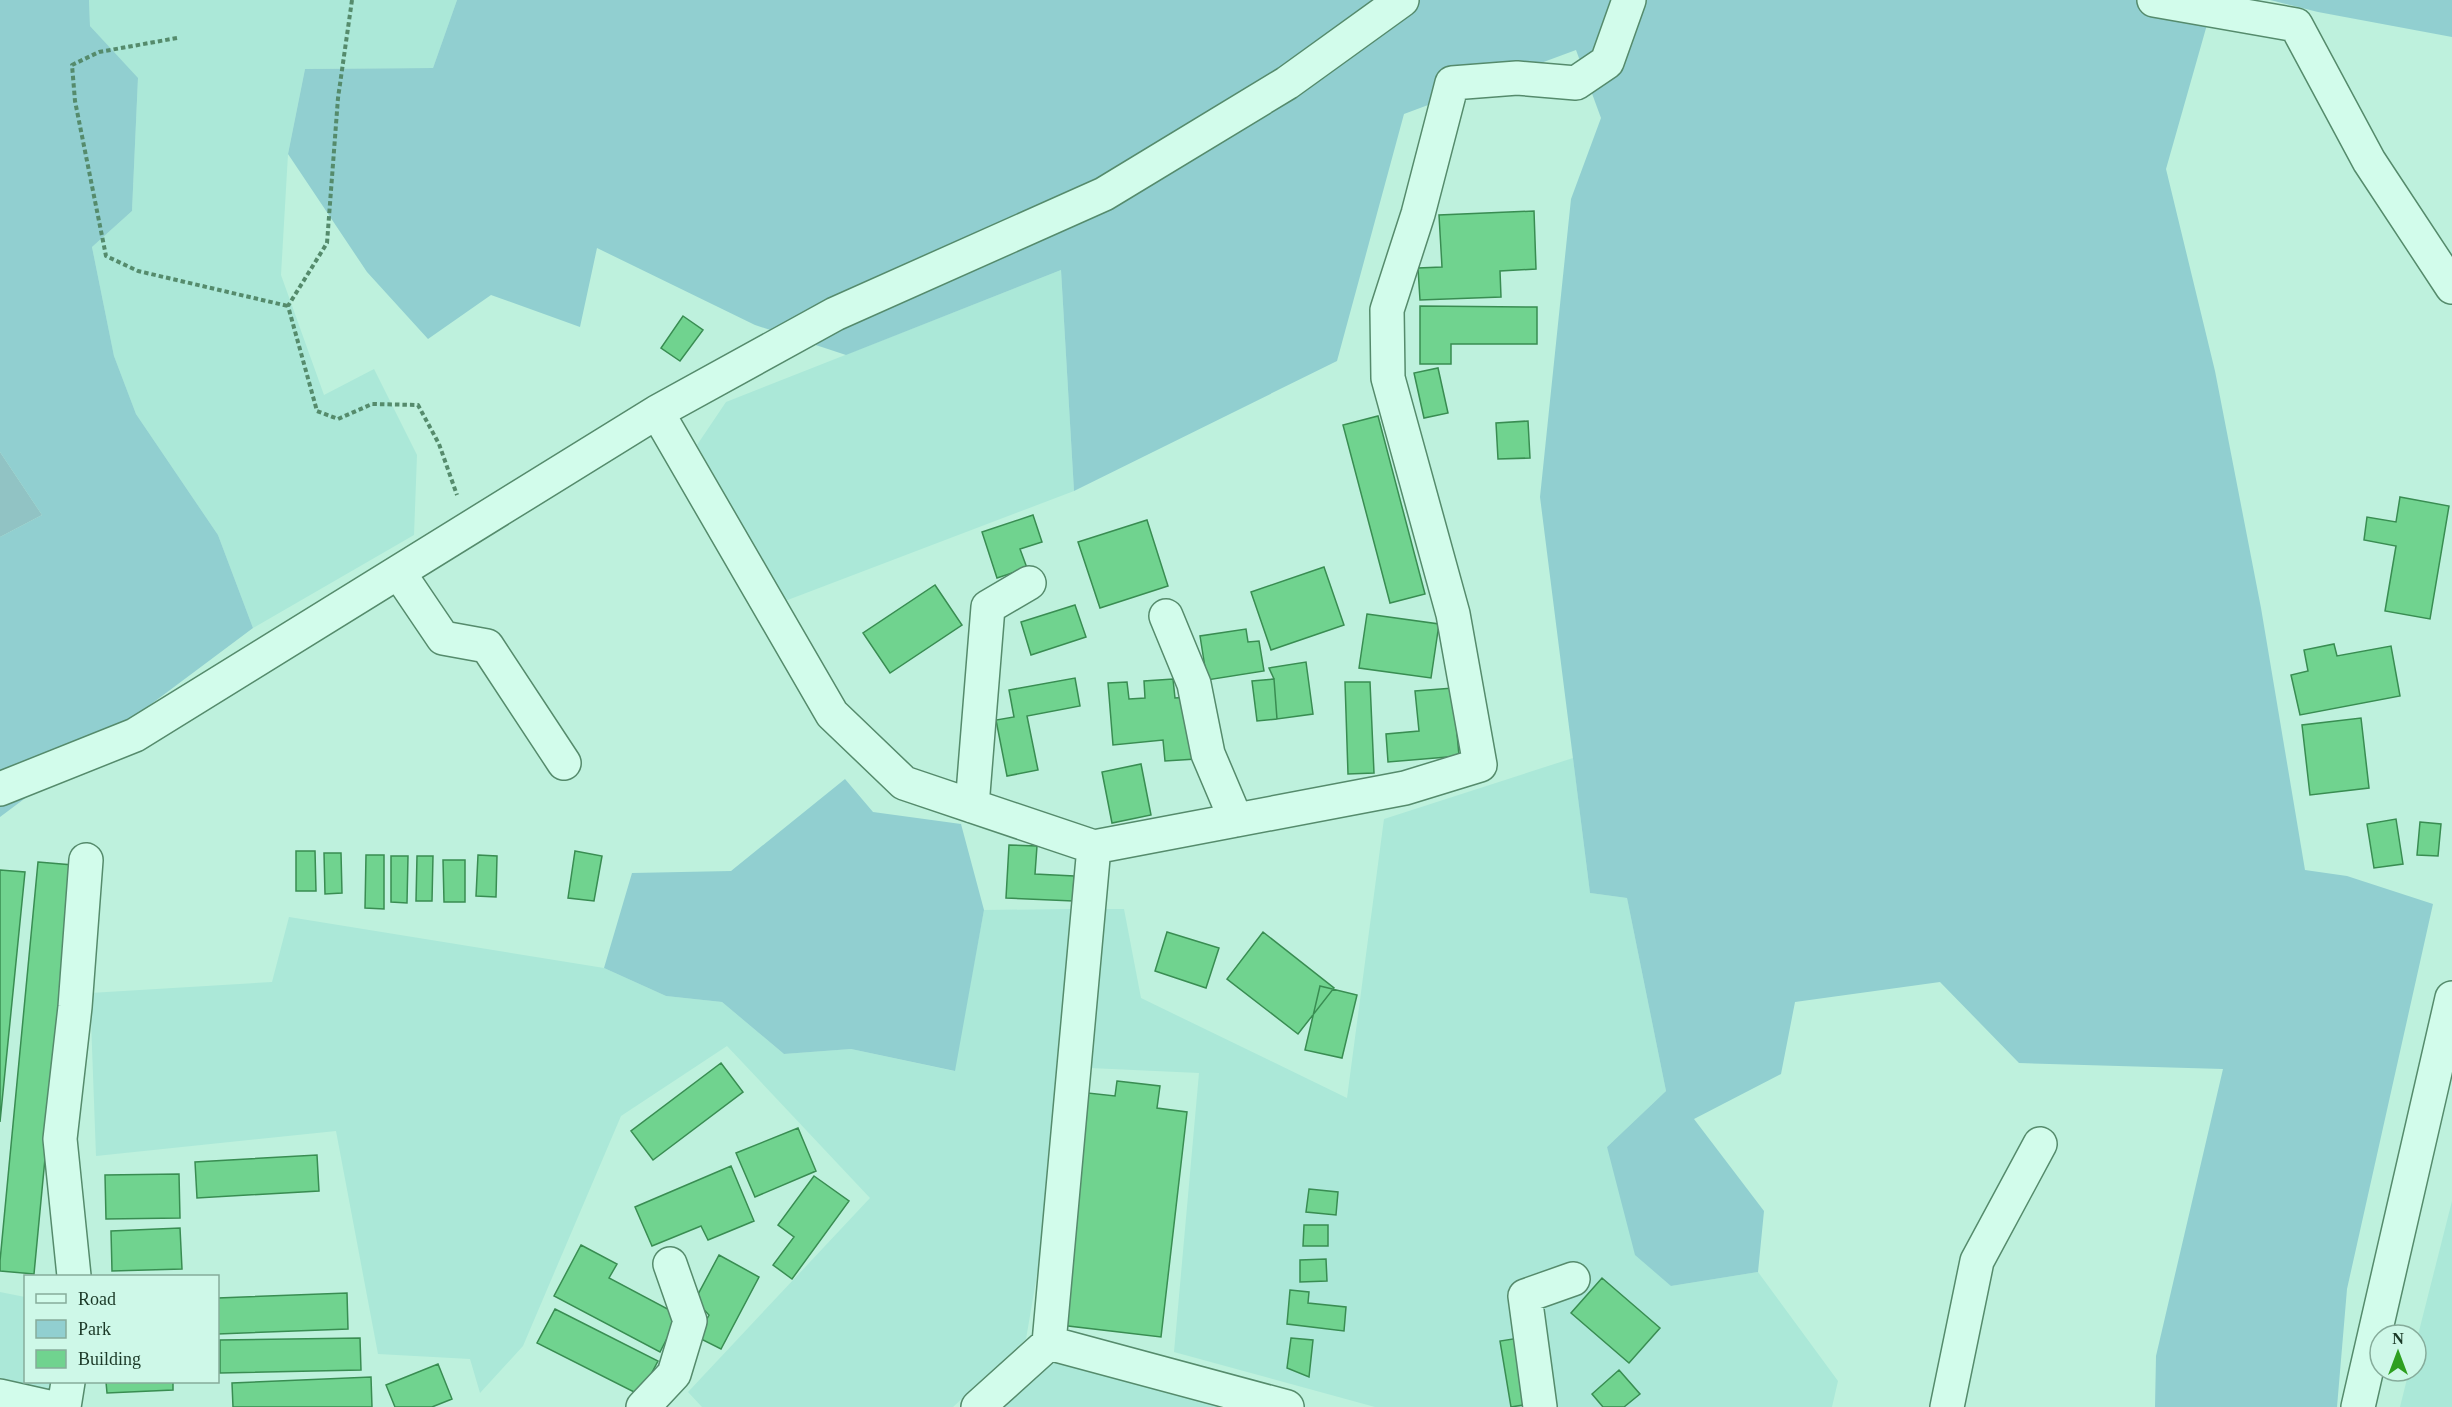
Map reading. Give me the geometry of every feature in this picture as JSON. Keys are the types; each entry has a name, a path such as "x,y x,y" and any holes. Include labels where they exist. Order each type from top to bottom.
{"street":[{"path":"0,789 135,735 657,412 836,314 1104,194 1287,83 1402,0"},
{"path":"657,412 832,714 904,783 1094,847 1405,788 1480,765 1453,614 1388,378 1387,310 1418,214 1452,83 1517,78 1576,83 1607,62 1629,0"},
{"path":"2154,0 2296,24 2369,161 2452,287"},
{"path":"399,573 443,638 487,646 564,763"},
{"path":"972,806 988,607 1029,584"},
{"path":"1166,616 1194,684 1208,754 1236,820"},
{"path":"978,1407 1048,1343 1094,847"},
{"path":"74,1275 60,1138 75,1007 86,860"},
{"path":"2358,1407 2452,998"},
{"path":"1947,1407 1977,1261 2040,1144"},
{"path":"643,1407 674,1374 690,1321 670,1264"},
{"path":"1540,1407 1525,1296 1573,1279"},
{"path":"1048,1343 1287,1407"},
{"path":"64,1407 68,1383"},
{"path":"0,1396 49,1407"}],"path":[{"path":"352,0 338,98 327,243 288,306 317,411 338,419 372,404 418,405 439,444 468,530"},
{"path":"177,38 99,52 72,65 75,101 106,256 138,271 288,306"}],"shaded area":[{"path":"89,0 457,0 433,68 305,69 288,154 281,275 324,395 374,369 417,455 414,535 253,628 218,535 136,414 114,356 92,247 132,211 138,79 90,26"},
{"path":"1061,270 1074,491 785,601 697,445 726,402"},
{"path":"0,452 42,515 0,537"},
{"path":"1573,758 1590,893 1627,898 1666,1091 1607,1147 1671,1286 1758,1272 1838,1381 1832,1407 1375,1407 1174,1352 1199,1073 1090,1068 1101,909 1124,909 1141,998 1347,1098 1384,819"},
{"path":"1072,909 1045,1228 1026,1339 953,1407 702,1407 688,1392 870,1198 727,1046 621,1116 523,1346 480,1393 470,1359 378,1354 336,1131 96,1156 90,993 272,982 289,917 604,968 666,996 722,1002 784,1054 851,1049 954,1071 984,910"},
{"path":"2452,1201 2452,1407 2400,1407 2406,1383 2428,1383 2428,1323 2421,1323"},
{"path":"0,1292 24,1297 24,1383 55,1383 53,1407 0,1389"},
{"path":"1051,1360 1221,1407 999,1407"}],"green space":[{"path":"0,0 89,0 90,26 138,78 132,211 92,247 114,356 136,414 218,535 253,628 0,817 0,537 42,515 0,452"},
{"path":"457,0 2214,0 2166,169 2215,371 2261,608 2305,870 2347,876 2433,904 2347,1289 2337,1407 2155,1407 2156,1356 2223,1069 2019,1063 1940,982 1795,1002 1781,1074 1694,1119 1764,1211 1758,1272 1671,1286 1635,1255 1607,1147 1666,1091 1627,898 1590,893 1540,497 1571,199 1601,118 1576,50 1404,114 1337,361 1074,491 1061,270 846,355 755,325 597,248 580,327 491,295 428,339 367,272 288,154 305,69 433,68"},
{"path":"2270,0 2452,0 2452,37 2318,12"},
{"path":"845,779 873,812 961,824 984,910 955,1071 851,1049 784,1054 722,1002 666,996 604,968 632,873 731,871"}],"building":[{"path":"1534,211 1536,269 1500,271 1501,297 1420,300 1418,268 1442,267 1439,215"},
{"path":"1420,306 1537,307 1537,344 1451,344 1451,364 1420,364"},
{"path":"683,316 703,330 680,361 661,348"},
{"path":"1438,368 1448,413 1424,418 1414,373"},
{"path":"1378,416 1425,594 1390,603 1343,425"},
{"path":"1528,421 1530,458 1498,459 1496,423"},
{"path":"2400,497 2449,506 2430,619 2385,611 2396,546 2364,540 2367,517 2396,522"},
{"path":"1033,515 1042,542 1020,549 1027,568 997,578 982,532"},
{"path":"1147,520 1168,586 1100,608 1078,542"},
{"path":"1324,567 1344,625 1271,650 1251,592"},
{"path":"935,585 962,625 890,673 863,633"},
{"path":"1075,605 1086,637 1031,655 1021,622"},
{"path":"1367,614 1439,624 1431,678 1359,668"},
{"path":"1246,629 1248,642 1259,641 1264,671 1207,680 1200,636"},
{"path":"2334,644 2337,656 2391,646 2400,696 2300,715 2291,675 2308,671 2304,650"},
{"path":"1306,662 1313,714 1277,719 1274,679 1269,668"},
{"path":"1075,678 1080,706 1027,716 1038,770 1007,776 996,720 1014,717 1009,690"},
{"path":"1173,679 1175,698 1190,697 1196,759 1165,761 1163,740 1113,745 1108,683 1127,682 1129,699 1145,698 1144,681"},
{"path":"1274,679 1277,719 1257,721 1252,681"},
{"path":"1345,682 1370,682 1374,773 1348,774"},
{"path":"1453,688 1459,756 1388,762 1386,734 1419,731 1415,691"},
{"path":"2361,718 2369,788 2310,795 2302,725"},
{"path":"1141,764 1151,815 1112,823 1102,772"},
{"path":"2396,819 2403,864 2374,868 2367,824"},
{"path":"2420,822 2441,824 2438,856 2417,855"},
{"path":"1009,845 1037,846 1035,874 1074,876 1073,901 1006,898"},
{"path":"296,851 315,851 316,891 296,891"},
{"path":"575,851 602,856 594,901 568,898"},
{"path":"324,853 341,853 342,893 325,894"},
{"path":"366,855 384,855 384,909 365,908"},
{"path":"478,855 497,856 496,897 476,896"},
{"path":"391,856 408,856 407,903 391,902"},
{"path":"417,856 433,856 432,901 416,901"},
{"path":"443,860 465,860 465,902 444,902"},
{"path":"38,862 73,865 34,1274 0,1271 0,1261"},
{"path":"0,870 25,872 0,1122"},
{"path":"1167,932 1219,948 1206,988 1155,971"},
{"path":"1263,932 1334,988 1298,1034 1227,979"},
{"path":"1320,986 1357,995 1342,1058 1305,1050"},
{"path":"721,1063 743,1092 653,1160 631,1131"},
{"path":"1117,1081 1160,1086 1157,1108 1187,1112 1161,1337 1060,1325 1088,1093 1115,1096"},
{"path":"798,1128 816,1171 755,1197 736,1153"},
{"path":"317,1155 319,1191 197,1198 195,1162"},
{"path":"731,1166 754,1221 708,1240 701,1226 652,1246 635,1207"},
{"path":"179,1174 180,1218 106,1219 105,1175"},
{"path":"814,1176 849,1201 792,1279 773,1265 794,1237 778,1225"},
{"path":"1309,1189 1338,1192 1336,1215 1306,1212"},
{"path":"1304,1225 1328,1225 1328,1246 1303,1246"},
{"path":"180,1228 182,1269 112,1271 111,1231"},
{"path":"581,1245 617,1264 609,1278 679,1315 660,1352 554,1296"},
{"path":"719,1255 759,1277 721,1349 697,1337 709,1315 695,1300"},
{"path":"1326,1259 1327,1281 1300,1282 1300,1260"},
{"path":"1602,1278 1660,1328 1629,1363 1571,1313"},
{"path":"1290,1290 1309,1292 1308,1303 1346,1307 1344,1331 1287,1324"},
{"path":"347,1293 348,1329 219,1334 219,1298"},
{"path":"555,1309 658,1361 640,1395 537,1343"},
{"path":"360,1338 361,1370 220,1373 220,1340"},
{"path":"1291,1338 1313,1340 1309,1377 1287,1368"},
{"path":"1519,1338 1530,1404 1511,1407 1500,1341"},
{"path":"438,1364 452,1399 432,1407 395,1407 386,1385"},
{"path":"1619,1370 1640,1394 1624,1407 1603,1407 1592,1394"},
{"path":"371,1377 372,1407 233,1407 232,1383"},
{"path":"106,1383 173,1383 173,1390 107,1393"}]}
